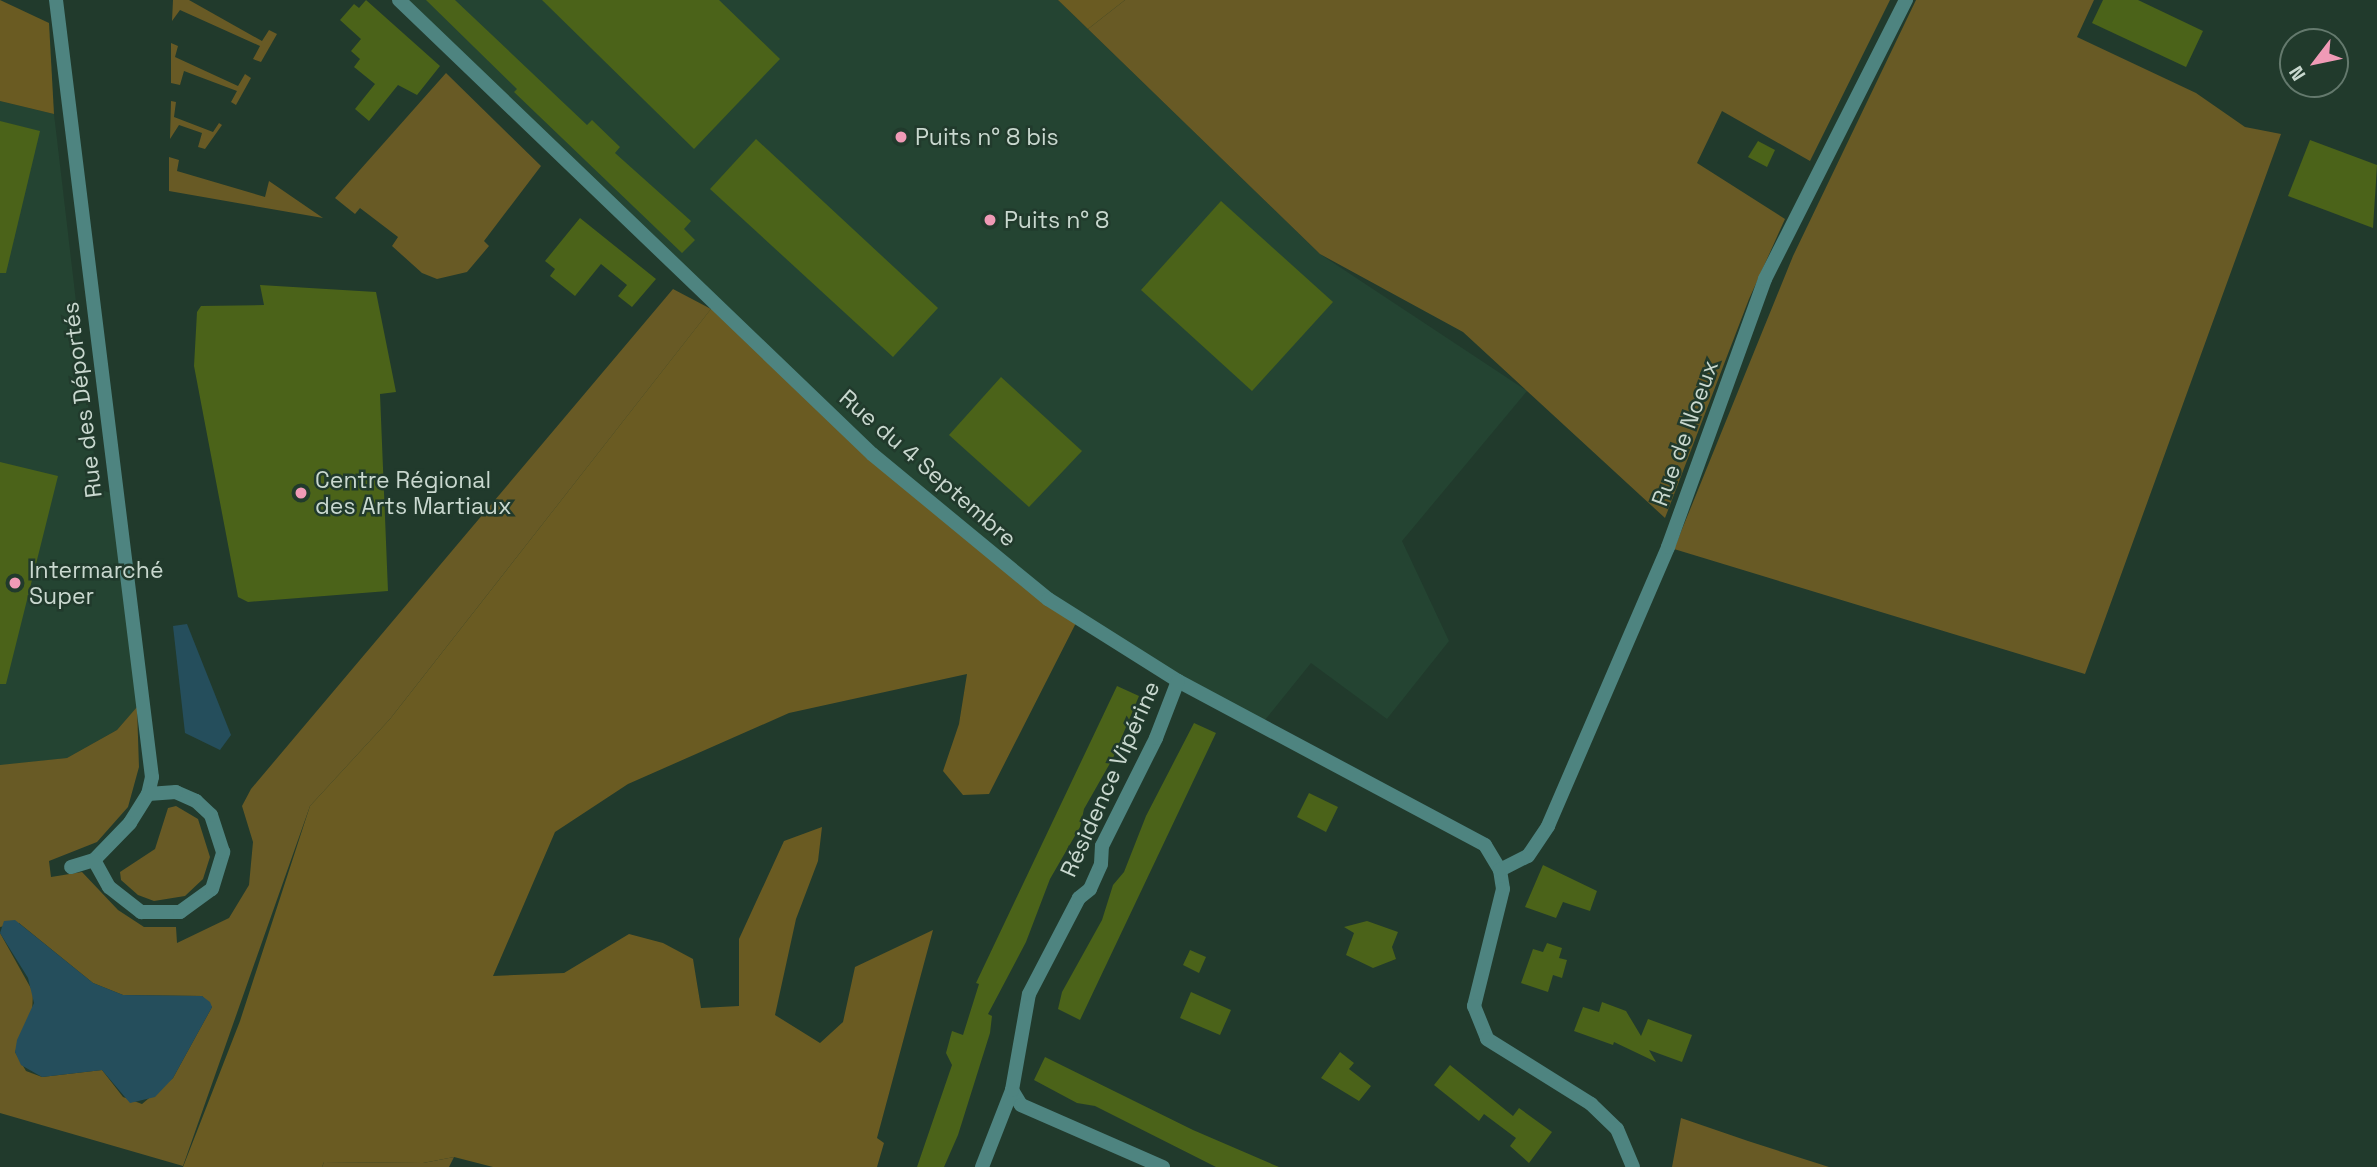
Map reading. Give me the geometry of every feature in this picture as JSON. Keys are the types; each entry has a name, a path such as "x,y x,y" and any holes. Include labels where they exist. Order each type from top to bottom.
{"street":[{"name":"Rue des Déportés","path":"56,0 152,777 148,793 130,823 94,860 71,867"},
{"name":"Rue du 4 Septembre","path":"399,0 872,454 1077,621 1178,681 1485,845 1500,870"},
{"name":"Rue de Noeux","path":"1500,870 1528,856 1548,826 1668,547 1765,279 1906,0"},
{"name":"Résidence Vipérine","path":"982,1167 1012,1090 1029,993 1079,898 1090,889 1101,864 1102,846 1156,738 1178,681"},
{"path":"94,860 109,887 123,903 141,912 180,912 212,890 223,852 211,815 195,801 176,792 148,793"},
{"path":"1500,870 1503,889 1495,937 1474,1006 1487,1040 1591,1104 1617,1129 1633,1167"},
{"path":"1012,1090 1021,1105 1163,1167"}],"shaded area":[{"path":"0,0 49,23 54,114 0,101"},
{"path":"173,0 189,0 262,41 269,30 277,34 261,62 253,59 260,46 180,10 172,21"},
{"path":"399,0 1058,0 1320,254 1527,391 1402,541 1449,641 1387,719 1311,663 1261,725 1178,681 973,540"},
{"path":"1058,0 1125,0 1088,29"},
{"path":"1125,0 1890,0 1810,161 1722,111 1697,163 1785,219 1749,299 1665,518 1463,332 1320,254 1088,29"},
{"path":"1916,0 2094,0 2077,37 2196,93 2245,127 2281,134 2085,674 1674,549 1793,256"},
{"path":"171,43 178,46 175,57 238,86 245,74 251,78 236,105 231,102 237,91 184,71 180,85 171,83"},
{"path":"446,73 541,166 484,241 489,246 467,272 437,279 422,273 392,246 398,237 360,208 355,214 335,198"},
{"path":"0,101 54,114 98,489 117,495 142,702 117,730 67,758 0,766"},
{"path":"171,101 176,102 174,117 213,132 219,123 222,125 205,149 198,147 202,133 179,125 170,139"},
{"path":"169,157 179,160 177,171 265,197 269,181 323,218 169,191"},
{"path":"673,289 711,309 390,719 310,806 183,1166 0,1113 0,933 33,992 32,1014 15,1052 26,1071 42,1077 102,1070 123,1097 142,1104 173,1078 212,1007 202,996 123,995 93,983 19,923 0,927 0,765 67,758 117,730 137,707 139,767 128,807 97,842 49,861 51,877 82,872 118,910 144,927 176,927 177,943 229,918 249,885 253,842 242,806 251,789"},
{"path":"714,305 782,370 1077,621 989,794 963,795 943,771 959,724 967,674 789,713 628,784 555,832 493,976 564,973 629,934 663,943 693,959 701,1008 739,1006 739,939 784,841 822,827 818,861 796,919 775,1015 820,1043 843,1022 855,967 933,930 877,1138 884,1143 877,1167 493,1167 454,1157 423,1163 324,1162 322,1167 183,1167 240,1021 310,806 390,719"},
{"path":"176,806 198,819 210,857 203,879 185,896 154,901 138,895 121,880 120,872 155,849 168,808"},
{"path":"1681,1118 1748,1141 1829,1167 1672,1167"},
{"path":"454,1157 449,1167 322,1167 324,1162 423,1163"}],"water":[{"path":"187,624 231,735 220,750 185,733 173,626"},
{"path":"15,920 93,983 123,995 202,996 210,1002 212,1007 173,1078 155,1097 130,1103 102,1070 42,1077 21,1065 15,1052 17,1040 34,1003 28,978 0,933 4,921"}],"building":[{"path":"366,0 440,66 417,95 398,85 369,121 355,109 375,84 354,67 360,59 351,51 361,39 340,20 354,4 359,8"},
{"path":"426,0 455,0 587,125 592,120 620,147 615,153 691,221 684,229 695,240 682,253 514,92 517,89"},
{"path":"542,0 719,0 780,59 694,149"},
{"path":"2103,0 2138,0 2203,31 2186,67 2092,23"},
{"path":"0,121 40,131 6,273 0,273"},
{"path":"756,139 938,308 893,357 710,189"},
{"path":"2310,140 2377,165 2373,228 2288,196"},
{"path":"1758,141 1775,150 1767,167 1748,157"},
{"path":"1221,201 1333,302 1252,391 1141,290"},
{"path":"580,218 656,279 632,307 618,296 627,285 601,264 575,296 550,276 555,269 545,261"},
{"name":"Centre Régional des Arts Martiaux","path":"260,285 376,292 396,392 380,394 388,591 248,602 238,597 194,366 197,312 201,306 264,305"},
{"path":"1001,377 1082,451 1029,507 949,435"},
{"name":"Intermarché Super","path":"0,462 58,476 6,684 0,684"},
{"path":"1117,686 1139,696 1113,758 1084,809 1080,827 1050,879 1026,942 988,1014 992,1016 990,1033 958,1135 944,1167 917,1167 952,1065 946,1053 952,1031 963,1035 979,984 976,983"},
{"path":"1194,723 1216,733 1080,1020 1058,1009 1062,992 1102,920 1113,885 1124,872 1146,816"},
{"path":"1309,793 1338,807 1326,832 1297,817"},
{"path":"1543,865 1597,891 1590,911 1563,902 1556,918 1525,907"},
{"path":"1367,921 1398,932 1392,947 1396,959 1373,968 1346,955 1354,933 1344,927"},
{"path":"1547,943 1562,948 1559,958 1567,960 1562,978 1553,975 1548,992 1521,983 1533,949 1543,952"},
{"path":"1190,950 1206,957 1199,973 1183,965"},
{"path":"1191,992 1231,1010 1220,1035 1180,1018"},
{"path":"1602,1002 1626,1011 1641,1036 1648,1019 1692,1035 1682,1062 1649,1050 1656,1062 1614,1042 1613,1045 1574,1031 1583,1007 1599,1012"},
{"path":"1340,1052 1354,1063 1349,1069 1371,1086 1359,1101 1321,1078"},
{"path":"1045,1057 1193,1130 1279,1167 1216,1167 1095,1106 1077,1103 1034,1080"},
{"path":"1450,1065 1513,1116 1519,1108 1552,1132 1529,1163 1510,1146 1516,1138 1484,1114 1479,1121 1434,1085"}],"place":[{"name":"Puits n° 8 bis","path":"901,137"},
{"name":"Puits n° 8","path":"990,220"},
{"name":"Centre Régional des Arts Martiaux","path":"301,493"},
{"name":"Intermarché Super","path":"15,583"}]}
